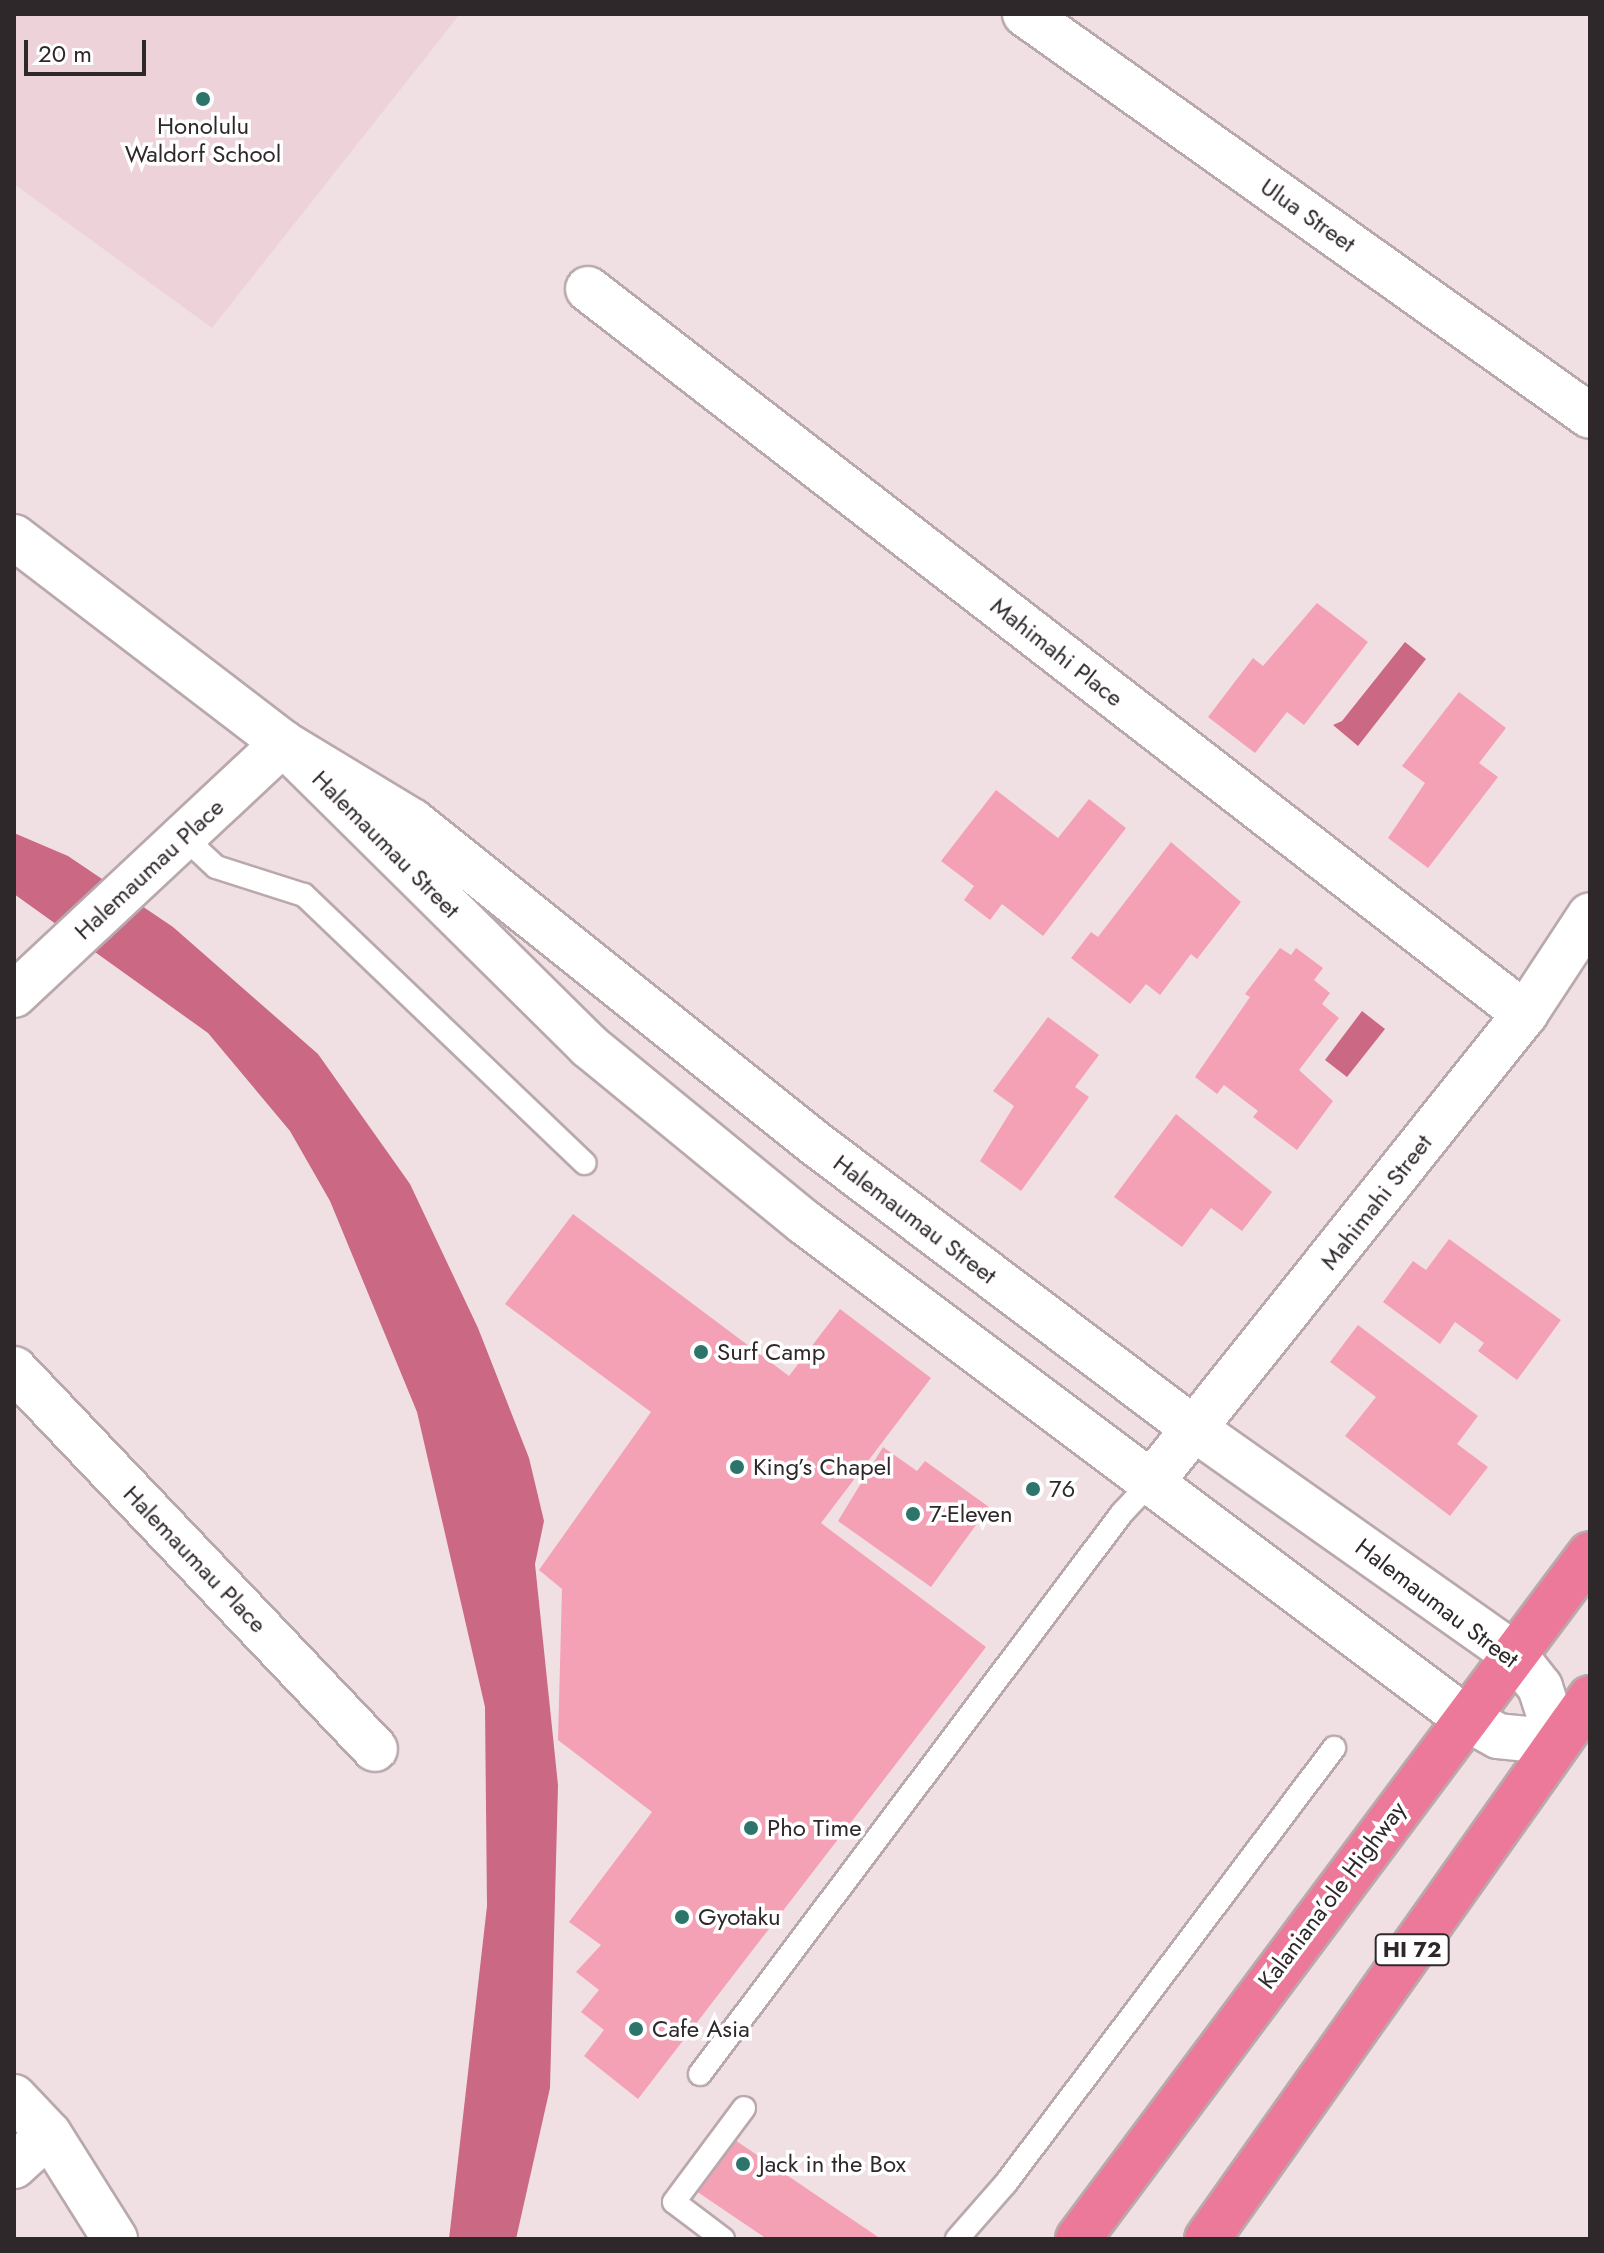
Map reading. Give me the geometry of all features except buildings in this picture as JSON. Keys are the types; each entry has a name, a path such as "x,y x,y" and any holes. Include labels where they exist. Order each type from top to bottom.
{"highway":[{"name":"Kalaniana’ole Highway","path":"1078,2239 1464,1717 1590,1554"},
{"name":"HI 72","path":"1207,2239 1590,1698"}],"street":[{"name":"Ulua Street","path":"1025,14 1590,416"},
{"name":"Mahimahi Place","path":"588,289 1525,1014"},
{"name":"Halemaumau Street","path":"14,537 283,743 412,821 682,1037 1196,1430 1514,1654 1540,1687 1558,1742 1498,1736 1464,1717 804,1222 589,1046 283,743"},
{"name":"Halemaumau Place","path":"14,995 283,743"},
{"name":"Mahimahi Street","path":"1152,1481 1196,1430 1525,1014 1590,915"},
{"path":"641,1088 682,1037"},
{"name":"Halemaumau Place","path":"14,1369 375,1749"},
{"path":"14,2097 49,2134 115,2239"},
{"path":"14,2166 49,2134"}],"lane":[{"path":"184,837 216,867 304,895 584,1163"},
{"path":"700,2074 1122,1513 1152,1481"},
{"path":"957,2239 1006,2183 1334,1748"},
{"path":"723,2239 674,2202 744,2108"}],"shaded area":[{"name":"Honolulu Waldorf School","path":"14,14 460,14 212,328 14,184"},
{"path":"1405,642 1426,659 1358,746 1333,725 1342,721"},
{"path":"14,833 68,856 173,927 318,1054 410,1184 478,1328 529,1458 544,1521 535,1564 558,1785 550,2088 516,2239 449,2239 487,1906 485,1707 417,1412 330,1201 290,1131 208,1033 14,894"},
{"path":"1362,1011 1385,1029 1347,1077 1325,1060"}],"place":[{"name":"Honolulu Waldorf School","path":"203,99"},
{"name":"Surf Camp","path":"701,1352"},
{"name":"King’s Chapel","path":"737,1467"},
{"name":"76","path":"1033,1489"},
{"name":"7-Eleven","path":"913,1514"},
{"name":"Pho Time","path":"751,1828"},
{"name":"Gyotaku","path":"682,1917"},
{"name":"Cafe Asia","path":"636,2029"},
{"name":"Jack in the Box","path":"743,2164"}]}
